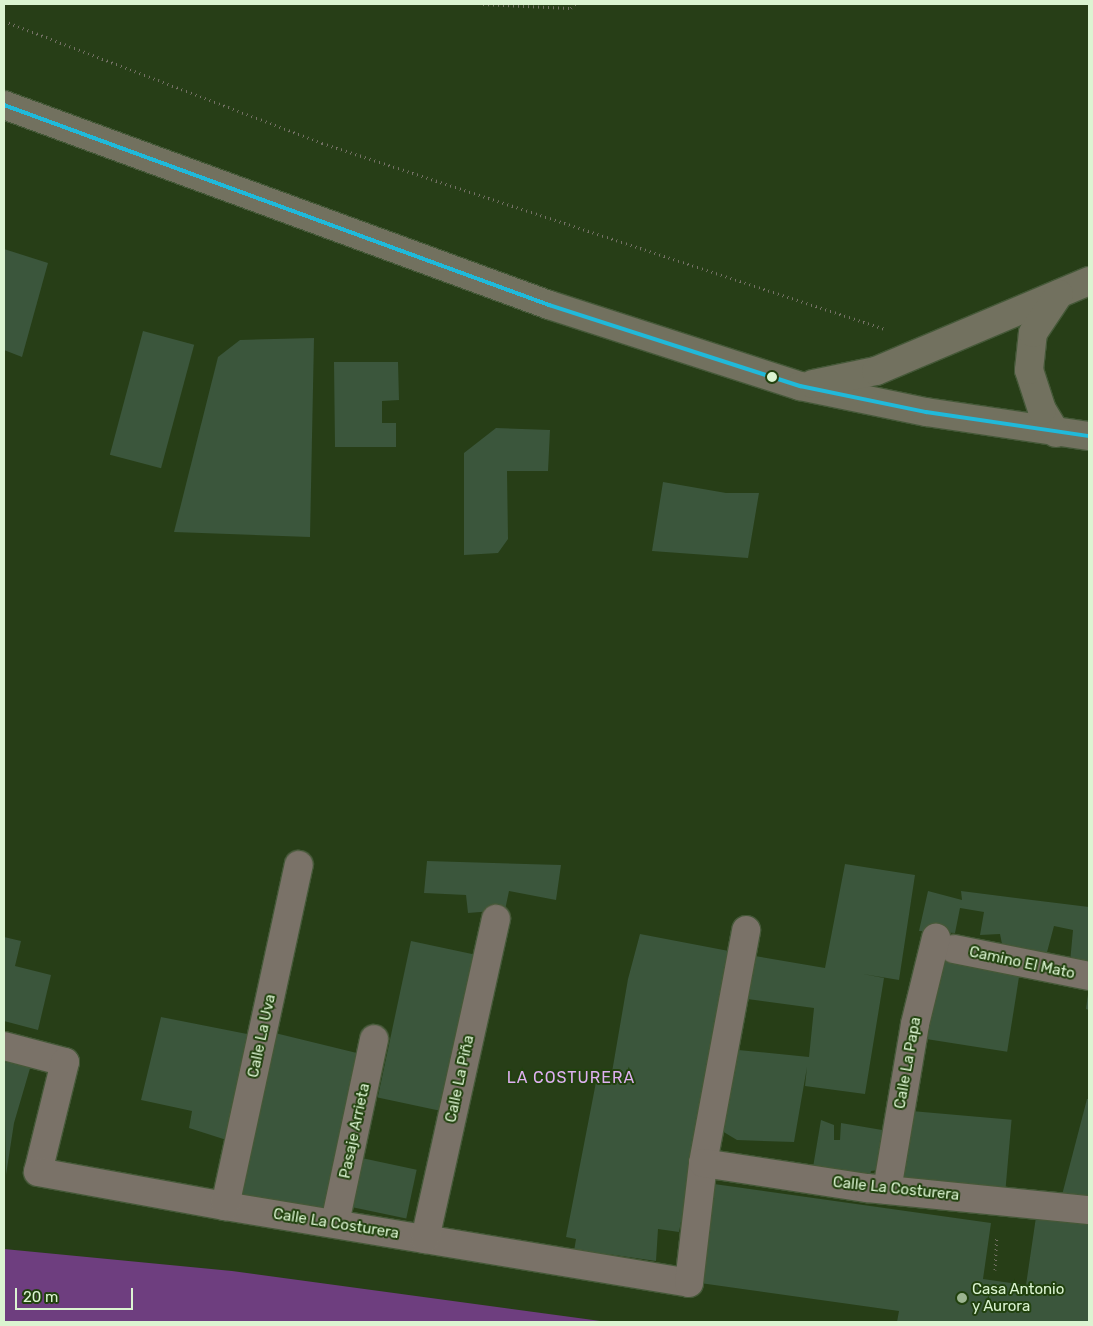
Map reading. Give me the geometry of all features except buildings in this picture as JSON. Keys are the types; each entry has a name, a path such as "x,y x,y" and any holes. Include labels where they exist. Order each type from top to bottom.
{"main road":[{"path":"4,106 549,305 800,386 1056,433 1089,436"},
{"path":"800,386 876,371 1089,281"},
{"path":"1056,433 1042,410 1029,370 1033,332 1059,294"}],"street":[{"name":"Calle La Uva","path":"225,1206 299,865"},
{"name":"Calle La Piña","path":"425,1239 496,919"},
{"name":"Calle La Costurera","path":"4,1046 65,1062 38,1172 225,1206 688,1283 703,1163 746,930"},
{"name":"Camino El Mato","path":"945,943 1089,976"},
{"name":"Calle La Papa","path":"886,1190 915,1024 945,943"},
{"name":"Pasaje Arrieta","path":"335,1223 374,1039"},
{"name":"Calle La Costurera","path":"703,1163 886,1190 1089,1210"}],"path":[{"path":"483,4 571,8 575,4"},
{"path":"4,21 322,143 935,346"}],"shaded area":[{"path":"4,1249 232,1271 608,1322 4,1322"}],"transit line":[{"path":"4,105 549,305 800,386 926,412 1089,436"}],"place":[{"name":"Casa Antonio y Aurora","path":"962,1298"}],"district":[{"name":"LA COSTURERA","path":"571,1078"}]}
